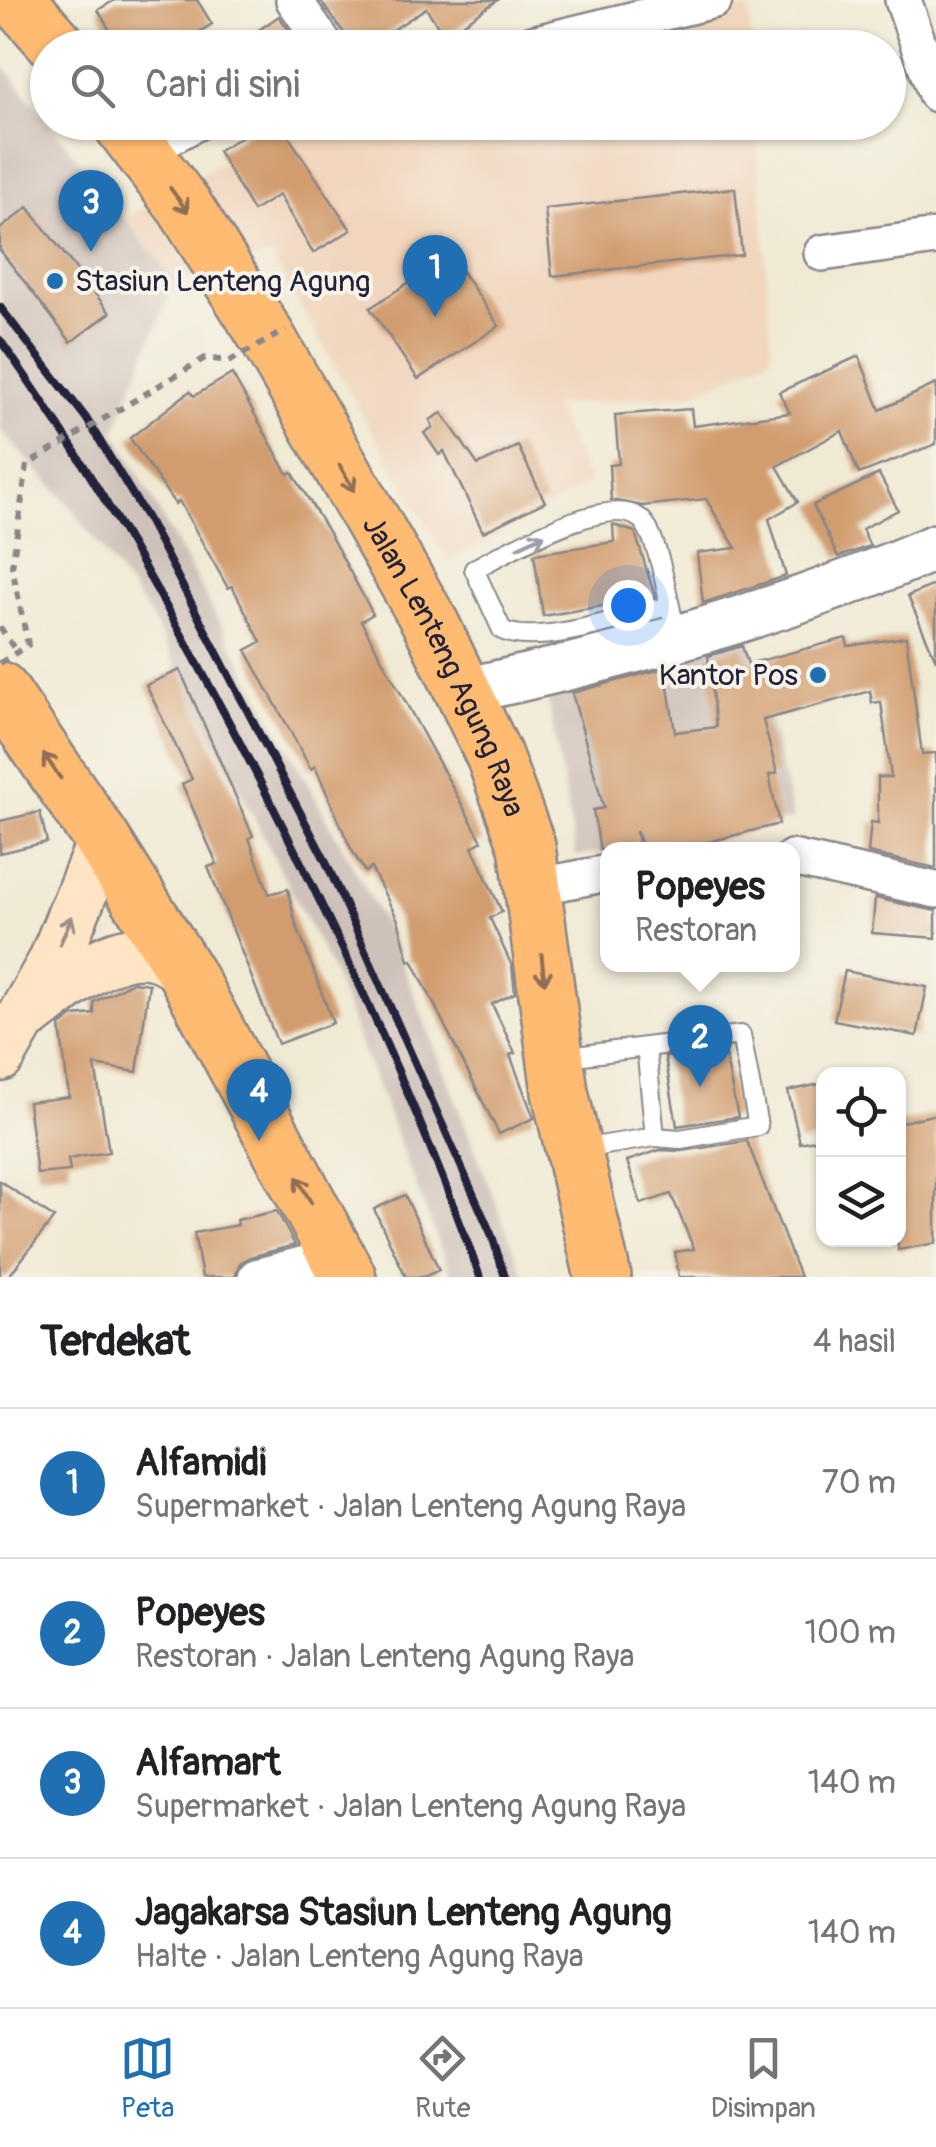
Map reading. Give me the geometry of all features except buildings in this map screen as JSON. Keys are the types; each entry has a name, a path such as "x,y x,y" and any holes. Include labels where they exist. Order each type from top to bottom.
{"main road":[{"name":"Jalan Lenteng Agung Raya","path":"133,140 184,206 267,337 464,691 516,811 535,887 554,1058 603,1277"},
{"path":"6,668 104,841 187,975 344,1266"},
{"path":"12,1037 53,963 104,841"},
{"path":"12,1037 104,958 150,952 174,961 187,975"}],"street":[{"path":"294,0 314,30"},
{"path":"590,30 714,0"},
{"path":"903,0 936,94"},
{"path":"822,253 936,238"},
{"path":"464,691 673,623 815,594 936,546"},
{"path":"800,860 936,890"},
{"path":"535,887 600,875"},
{"path":"256,1277 344,1266"}],"lane":[{"path":"608,510 631,513 648,529 673,623 512,634 502,630 474,569 582,517 608,510"},
{"path":"554,1058 740,1035 758,1126 586,1148 575,1158"},
{"path":"646,1047 655,1137"}],"path":[{"path":"0,663 28,645 12,566 28,465 204,358 230,361 286,330"},
{"path":"0,627 6,668"}],"shaded area":[{"path":"749,10 751,30 551,30 575,24"},
{"path":"0,61 30,99 30,140 62,140 174,281 115,431 391,936 525,1277 452,1277 330,966 151,617 69,504 0,430"},
{"path":"259,140 757,140 772,356 693,394 554,406 590,483 448,562 271,255 174,281 125,218"},
{"path":"749,636 793,819 658,842 600,842 600,852 576,856 546,689"}],"railway":[{"path":"0,307 86,418 148,520 325,860 492,1236 505,1277"},
{"path":"0,340 121,528 265,791 396,1065 480,1277"}],"place":[{"name":"Alfamart","path":"91,252"},
{"name":"Stasiun Lenteng Agung","path":"55,281"},
{"name":"Alfamidi","path":"435,317"},
{"name":"Kantor Pos","path":"818,675"},
{"name":"Popeyes","path":"700,1087"},
{"name":"Jagakarsa Stasiun Lenteng Agung","path":"259,1141"}]}
